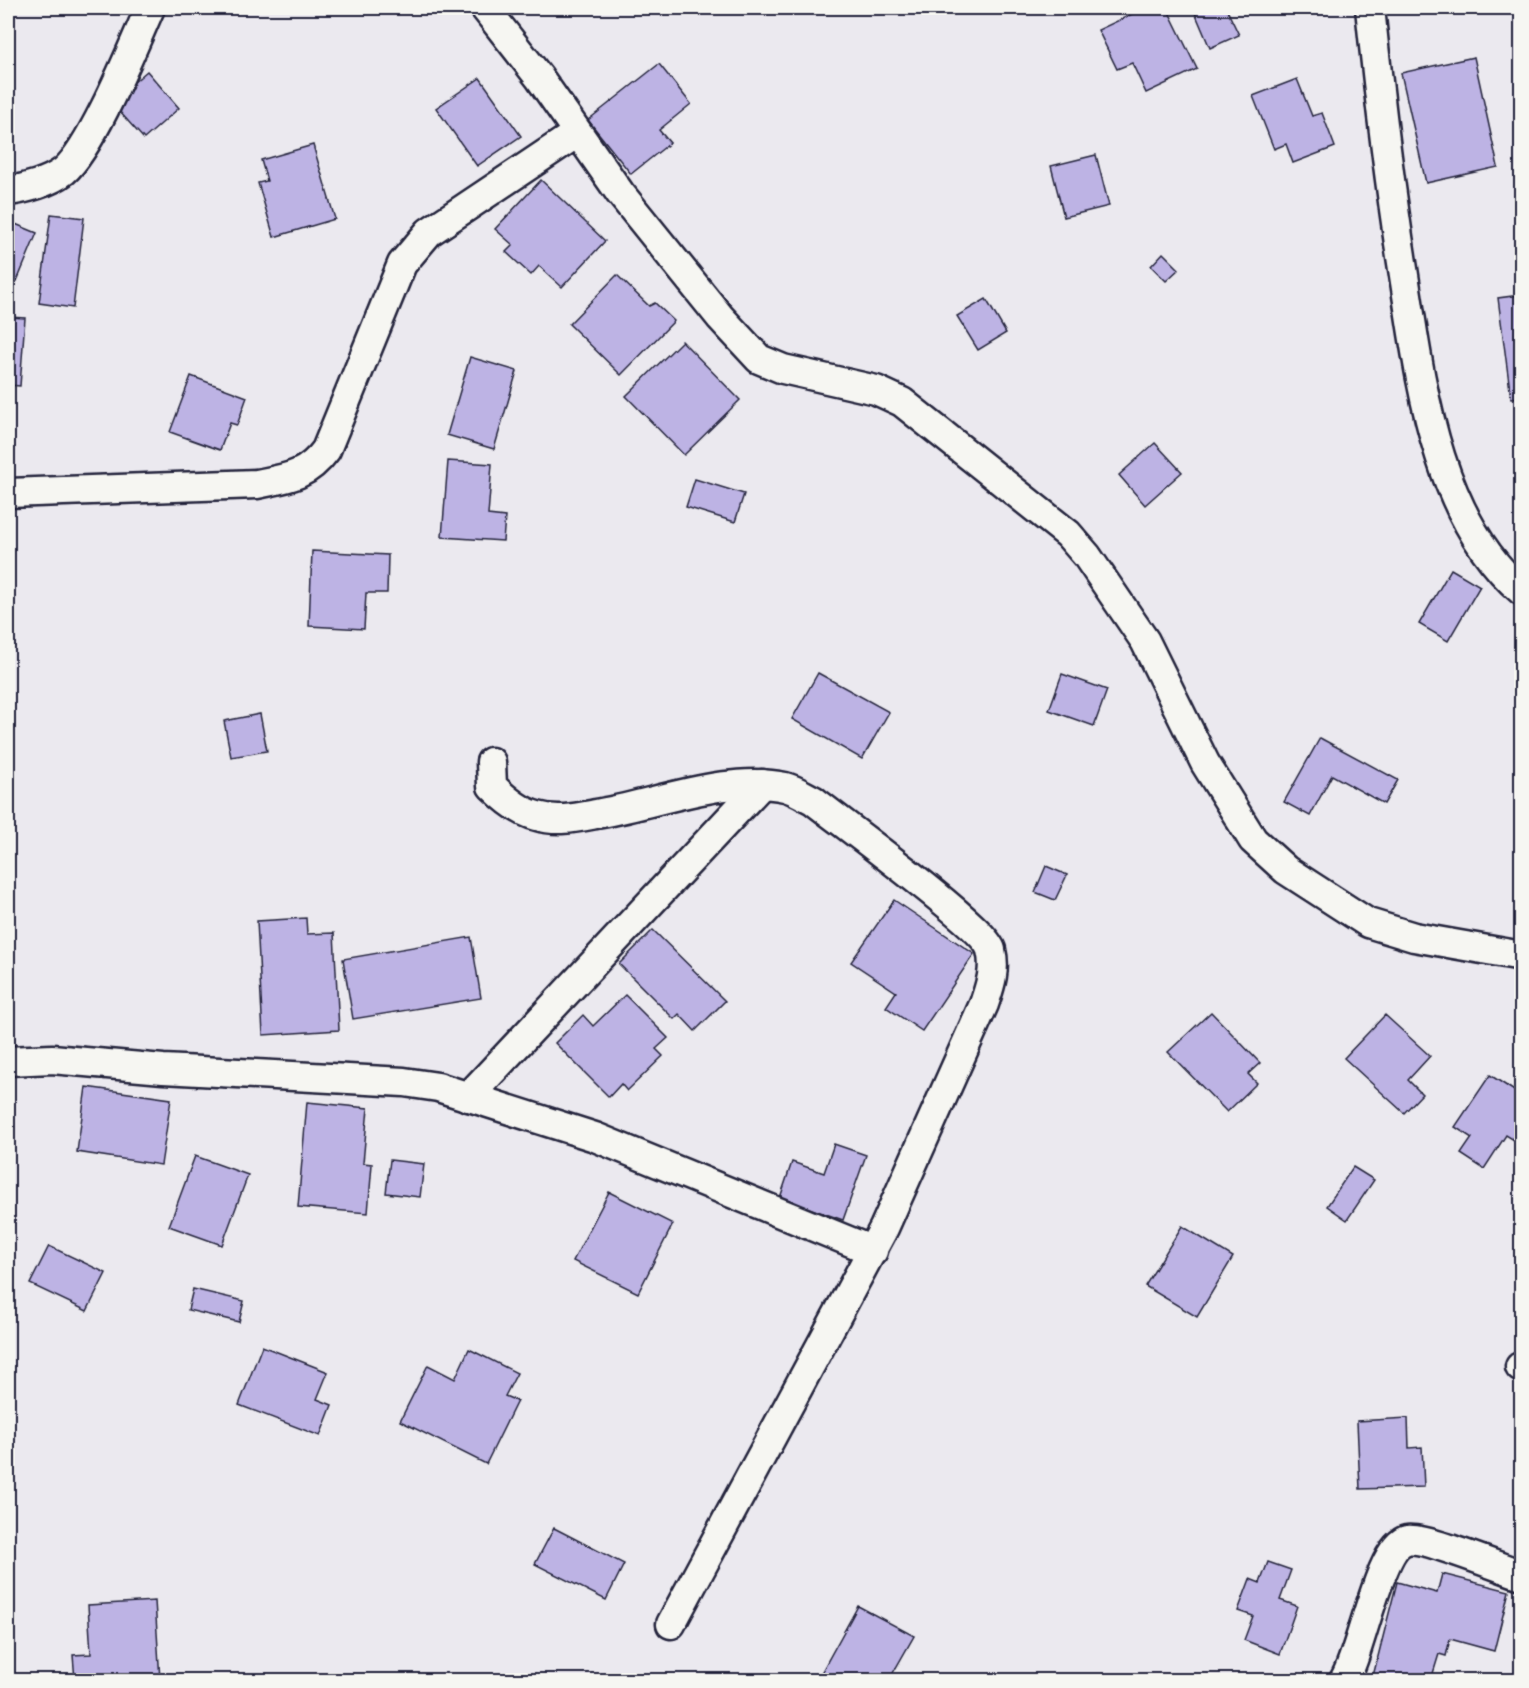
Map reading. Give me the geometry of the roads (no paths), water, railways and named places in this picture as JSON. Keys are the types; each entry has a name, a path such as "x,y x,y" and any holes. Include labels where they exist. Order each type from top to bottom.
{"street":[{"path":"8,191 23,189 63,172 81,151 150,8"},
{"path":"485,8 539,77 620,193 720,317 759,359 783,369 876,390 902,402 1068,534 1087,556 1145,641 1205,763 1253,840 1286,870 1368,923 1414,938 1521,956"},
{"path":"1370,8 1394,213 1418,366 1436,446 1464,513 1483,550 1521,591"},
{"path":"8,493 257,484 296,476 315,465 326,450 402,264 429,232 577,134"},
{"path":"491,762 492,786 507,801 535,816 558,820 623,810 704,789 762,784 786,787 813,801 970,923 991,948 993,976 984,1004 873,1251 671,1624"},
{"path":"468,1097 762,784"},
{"path":"8,1062 52,1059 163,1069 404,1082 438,1087 595,1137 873,1251"},
{"path":"1344,1680 1361,1639 1381,1571 1396,1546 1407,1540 1425,1542 1521,1575"}]}
